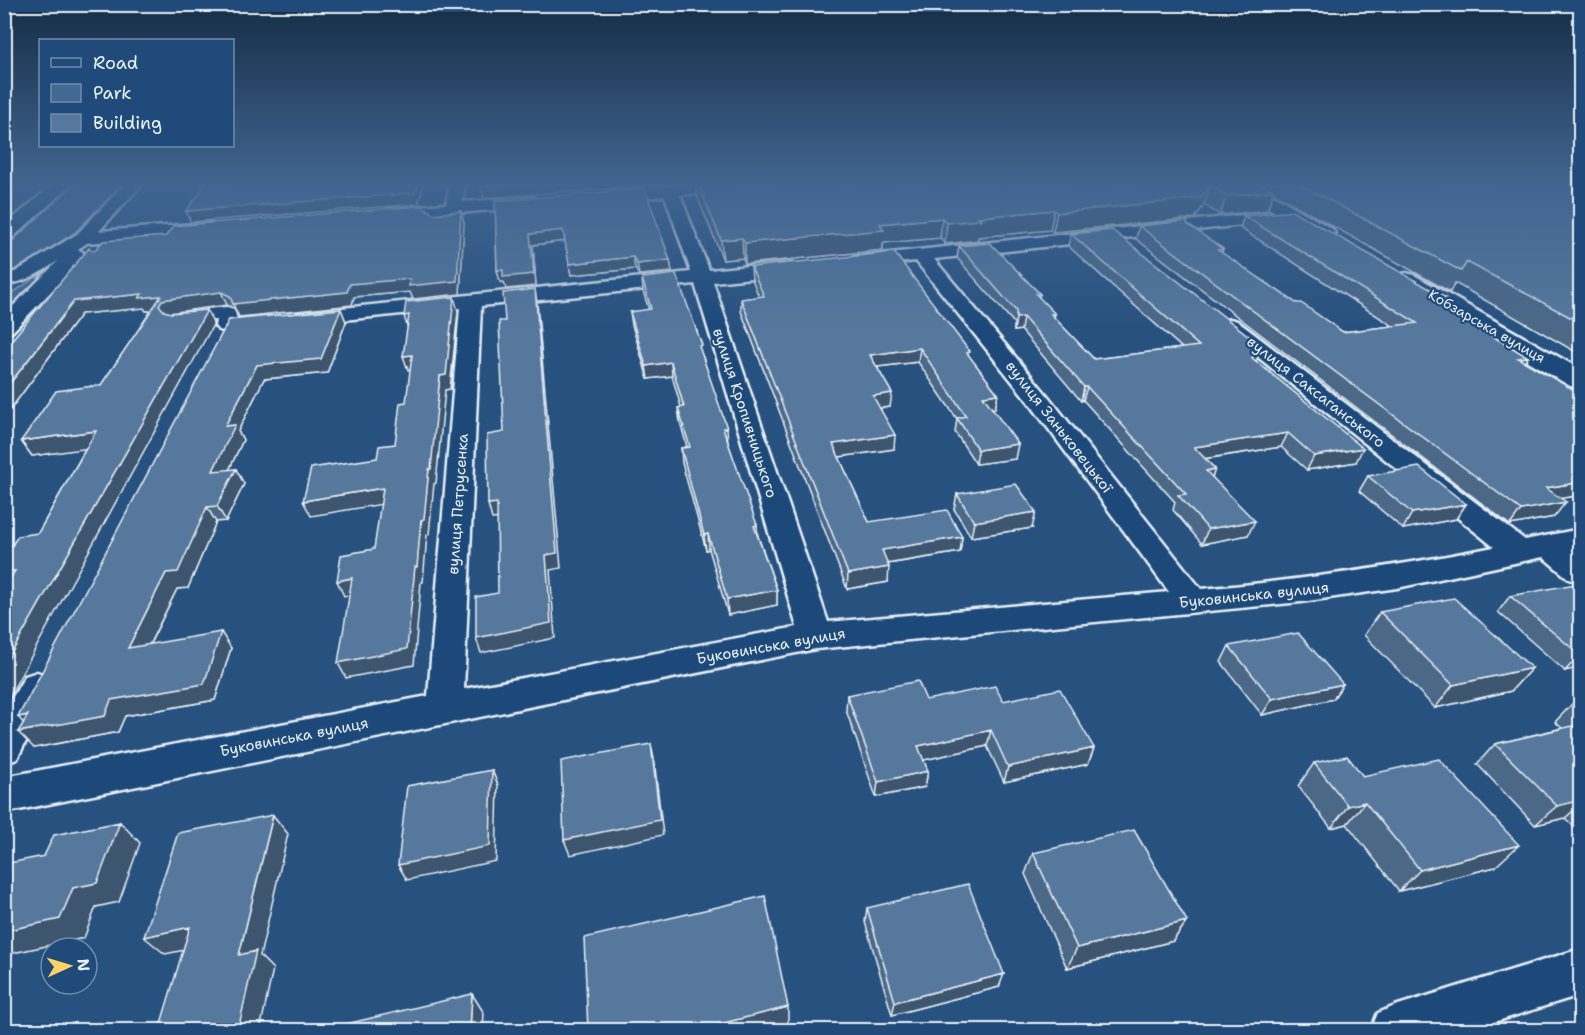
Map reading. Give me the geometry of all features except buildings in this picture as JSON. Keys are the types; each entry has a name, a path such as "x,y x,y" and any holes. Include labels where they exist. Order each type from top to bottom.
{"street":[{"path":"4,327 37,295 93,231"},
{"path":"10,281 83,243 181,231"},
{"name":"вулиця Кропивницького","path":"686,231 816,636"},
{"path":"840,263 1139,231"},
{"path":"1322,231 1344,244"},
{"path":"1113,234 1141,256"},
{"name":"вулиця Заньковецької","path":"921,255 1039,400 1194,602"},
{"path":"178,318 227,313 221,336 471,300 806,266"},
{"name":"Кобзарська вулиця","path":"1385,268 1581,380"},
{"name":"вулиця Петрусенка","path":"445,707 471,300"},
{"name":"вулиця Саксаганського","path":"1217,315 1534,549 1581,571"},
{"name":"Буковинська вулиця","path":"4,795 816,636 1301,591 1387,579 1581,539"},
{"path":"4,748 49,663"},
{"path":"1395,1030 1581,972"}],"green space":[{"path":"23,231 76,231 24,266 5,274 4,252"},
{"path":"78,249 5,322 5,298"}]}
